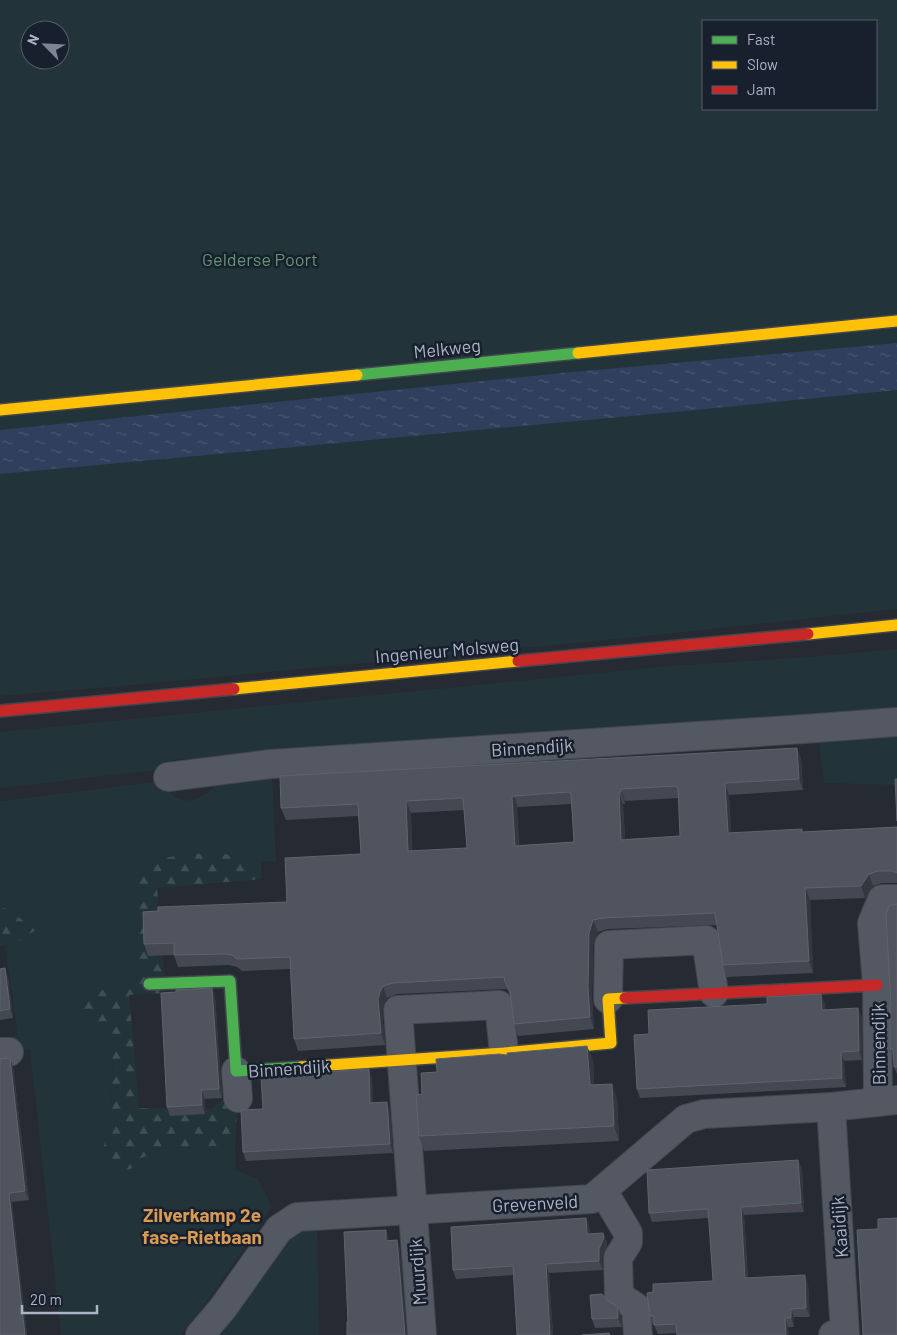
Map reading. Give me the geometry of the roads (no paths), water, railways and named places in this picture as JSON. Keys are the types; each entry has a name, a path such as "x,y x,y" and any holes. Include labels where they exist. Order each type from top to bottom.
{"street":[{"name":"Melkweg","path":"0,410 897,321"},
{"name":"Ingenieur Molsweg","path":"0,711 897,625"},
{"name":"Binnendijk","path":"168,777 271,764 897,722"},
{"name":"Binnendijk","path":"888,1101 872,923 882,899 897,899"},
{"name":"Binnendijk","path":"149,984 230,981 237,1085 401,1061 611,1043 608,999 609,945 706,940 714,993"},
{"name":"Binnendijk","path":"608,999 877,985"},
{"path":"412,1210 398,1010 499,1005 504,1053"},
{"name":"Grevenveld","path":"200,1335 223,1308 279,1228 297,1217 592,1199 686,1119 704,1114 888,1101"},
{"name":"Kaaidijk","path":"831,1106 845,1334 832,1335"},
{"path":"603,1191 628,1233 628,1242 618,1258 619,1296 636,1307 638,1335"},
{"name":"Muurdijk","path":"412,1210 422,1335"}],"water":[{"path":"897,343 897,390 0,474 0,430 562,373"}],"district":[{"name":"Zilverkamp 2e fase-Rietbaan","path":"202,1225"}],"park label":[{"name":"Gelderse Poort","path":"260,259"}]}
